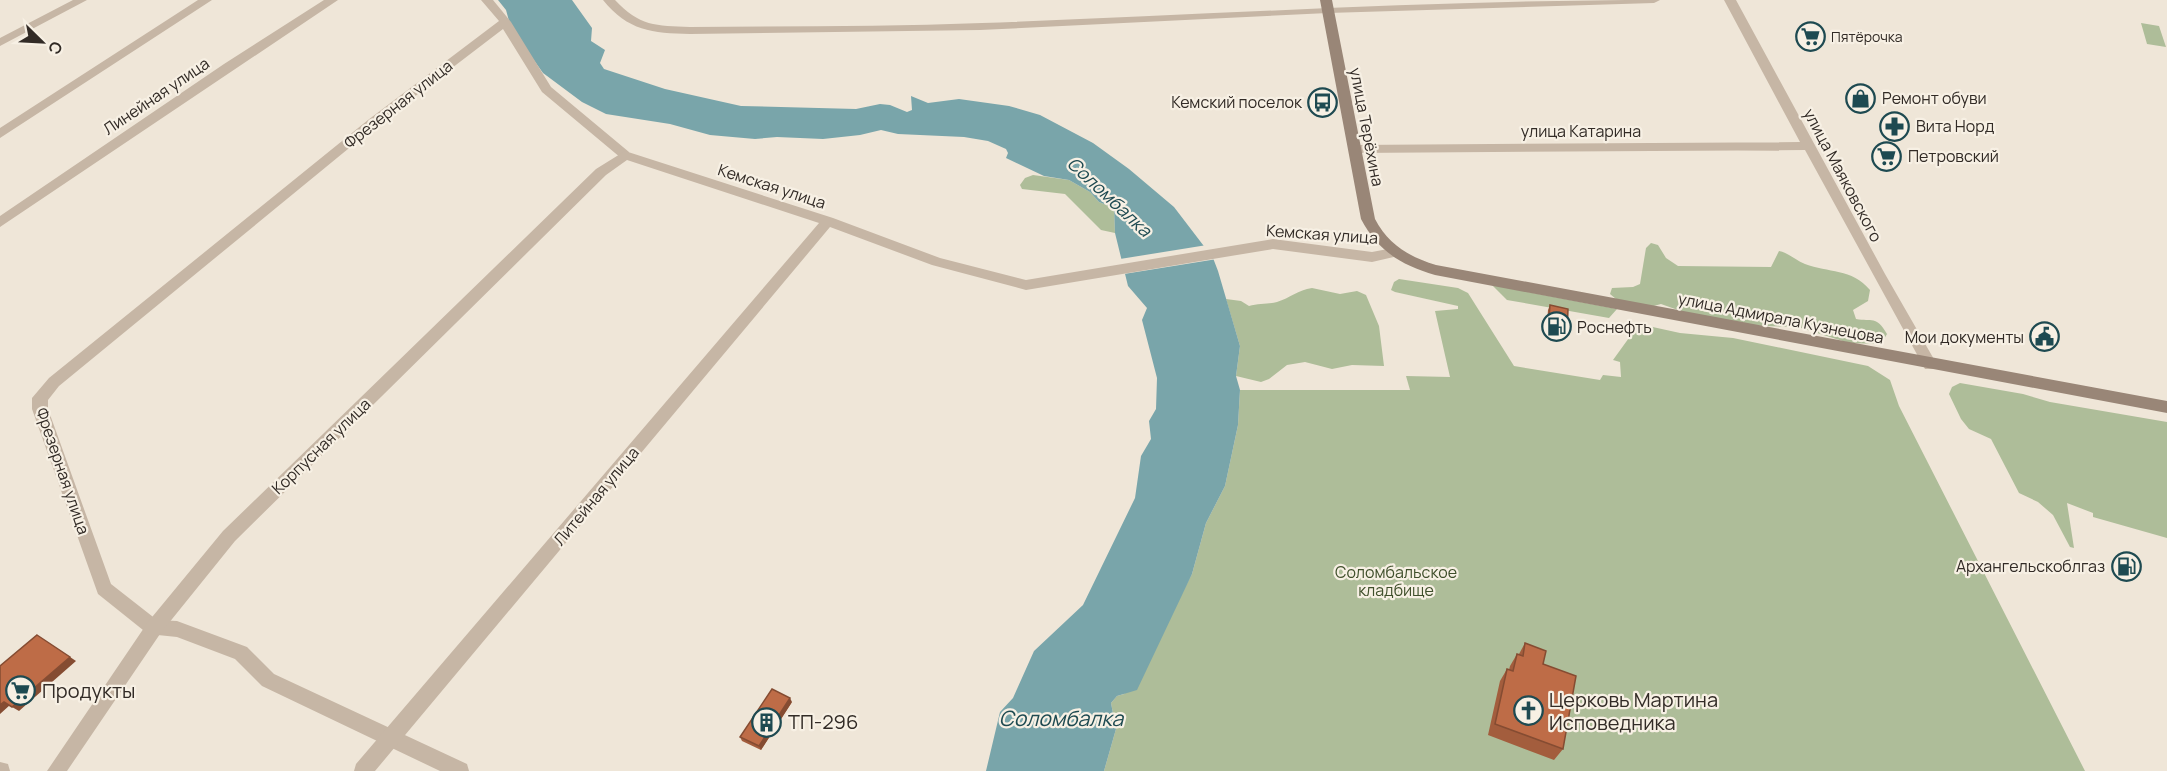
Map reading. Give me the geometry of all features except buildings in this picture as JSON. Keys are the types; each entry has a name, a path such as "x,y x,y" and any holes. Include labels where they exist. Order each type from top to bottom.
{"main road":[{"name":"улица Терёхина","path":"1327,5 1368,219 1375,235 1393,253"},
{"name":"улица Адмирала Кузнецова","path":"1393,253 1435,270 1930,365 2167,407"}],"street":[{"path":"0,42 81,0"},
{"path":"0,134 206,0"},
{"name":"Линейная улица","path":"0,222 228,67 332,0"},
{"name":"Кемская улица","path":"487,0 505,22 546,89 624,155 828,221 937,262 1026,285 1249,246 1289,245 1372,257 1393,253"},
{"path":"609,0 627,19 643,25 674,30 980,27 1327,5 1654,0"},
{"name":"улица Маяковского","path":"1730,0 1930,365"},
{"name":"Фрезерная улица","path":"154,628 104,589 40,409 40,398 54,382 372,123 505,22"},
{"name":"улица Катарина","path":"1354,149 1808,146"},
{"name":"Корпусная улица","path":"56,771 154,628 229,536 601,172 624,155"},
{"name":"Литейная улица","path":"363,771 828,221"},
{"path":"154,628 177,629 241,652 268,680 460,771"}],"green space":[{"path":"2141,23 2159,26 2166,47 2147,44"},
{"path":"1033,175 1069,180 1090,192 1099,202 1114,208 1115,233 1101,230 1065,194 1022,189 1020,185 1025,178"},
{"path":"1651,243 1658,245 1666,258 1678,266 1771,267 1779,251 1814,267 1848,274 1870,290 1868,301 1853,310 1856,319 1873,320 1880,324 1887,334 1881,344 1849,343 1798,327 1733,325 1692,315 1661,304 1650,307 1616,299 1610,294 1612,288 1633,287 1640,284 1646,248"},
{"name":"Соломбальское кладбище","path":"1399,279 1458,288 1468,293 1514,366 1600,380 1603,375 1621,377 1620,362 1613,360 1639,324 1680,333 1733,338 1868,366 1890,380 1899,406 2085,771 1104,771 1116,729 1111,703 1117,696 1124,694 1165,626 1192,574 1206,523 1225,486 1238,425 1240,390 1410,390 1406,376 1450,377 1435,311 1458,309 1458,306 1391,290 1394,282"},
{"path":"1492,285 1617,309 1609,318 1507,300"},
{"path":"1312,288 1340,294 1357,291 1366,295 1379,326 1384,366 1352,365 1332,369 1305,362 1287,365 1269,379 1261,382 1236,376 1240,346 1226,299 1241,301 1249,306 1277,302 1302,290"},
{"path":"1960,383 2023,394 2050,402 2167,422 2167,538 2093,517 2093,513 2067,503 2074,548 2070,547 2053,515 2038,502 2019,493 1991,439 1969,429 1961,419 1949,394 1952,387"}],"water":[{"name":"Соломбалка","path":"498,0 572,0 592,28 591,41 605,50 600,63 604,69 665,89 741,106 856,109 880,104 890,105 907,112 912,110 911,96 928,103 959,99 1009,106 1040,115 1093,143 1129,169 1174,207 1213,258 1218,271 1240,346 1236,376 1240,390 1238,425 1225,486 1206,523 1192,574 1137,690 1117,696 1111,703 1116,729 1104,771 986,771 1000,712 1013,698 1034,651 1083,605 1135,498 1141,456 1151,439 1149,421 1156,409 1157,378 1142,320 1147,308 1128,286 1115,233 1114,208 1099,202 1090,192 1069,180 1044,176 1006,158 1008,153 1006,149 988,141 964,137 898,134 881,130 823,139 777,137 755,139 710,135 670,124 606,114 582,102 543,73 511,28 506,10"}],"pier":[{"path":"1207,245 1217,259 1124,274 1120,259"}],"place":[{"name":"Пятёрочка","path":"1810,37"},
{"name":"Ремонт обуви","path":"1861,98"},
{"name":"Кемский поселок","path":"1323,102"},
{"name":"Вита Норд","path":"1895,126"},
{"name":"Петровский","path":"1887,156"},
{"name":"Роснефть","path":"1556,327"},
{"name":"Мои документы","path":"2045,337"},
{"name":"Архангельскоблгаз","path":"2126,566"},
{"name":"Продукты","path":"21,691"},
{"name":"Церковь Мартина Исповедника","path":"1528,711"},
{"name":"ТП-296","path":"767,722"}]}
